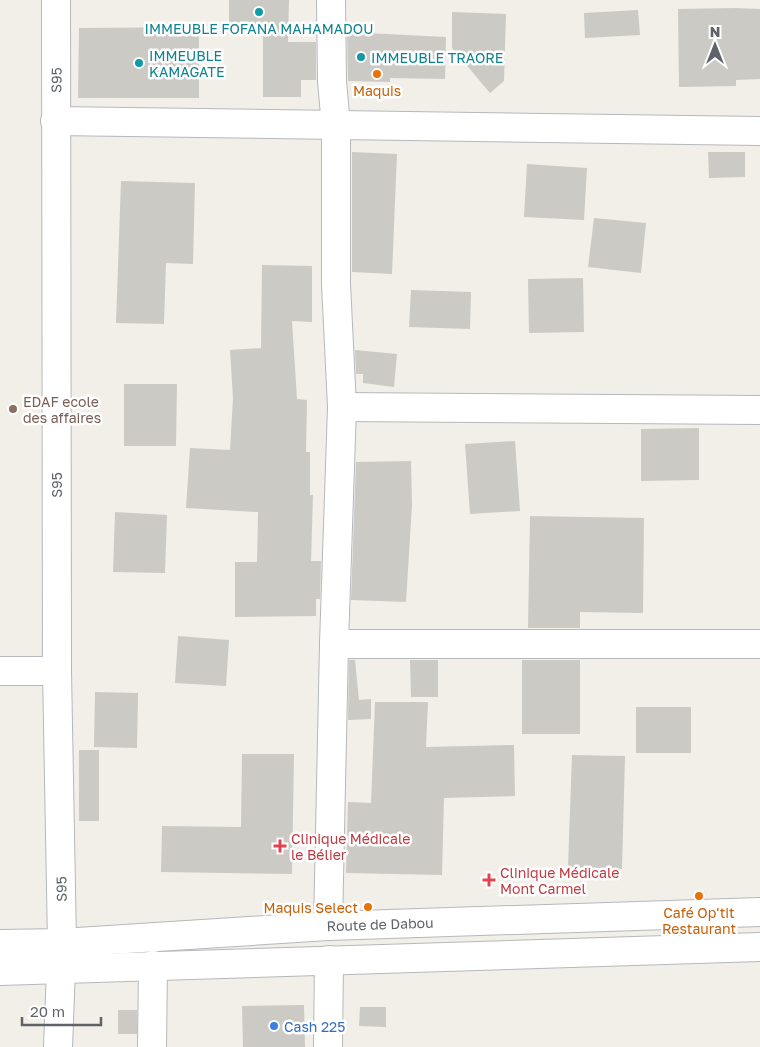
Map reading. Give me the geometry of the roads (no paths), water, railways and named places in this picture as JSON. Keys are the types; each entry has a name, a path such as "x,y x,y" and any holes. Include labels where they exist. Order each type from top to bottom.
{"street":[{"name":"S95","path":"56,0 57,671 62,956 58,1047"},
{"path":"328,926 334,644 342,407 336,284 336,126 332,81 331,0"},
{"path":"55,121 760,130"},
{"path":"342,407 760,410"},
{"path":"334,644 760,644"},
{"path":"0,671 57,671"},
{"name":"Route de Dabou","path":"0,971 62,956 328,926 760,912"},
{"name":"Route de Dabou","path":"0,944 62,956 153,965 760,947"},
{"path":"328,1047 329,960"},
{"path":"152,1047 153,965"}],"place":[{"name":"IMMEUBLE FOFANA MAHAMADOU","path":"259,12"},
{"name":"IMMEUBLE TRAORE","path":"361,57"},
{"name":"IMMEUBLE KAMAGATE","path":"139,63"},
{"name":"Maquis","path":"377,74"},
{"name":"EDAF ecole des affaires","path":"13,409"},
{"name":"Clinique Médicale le Bélier","path":"280,846"},
{"name":"Clinique Médicale Mont Carmel","path":"489,880"},
{"name":"Café Op'tit Restaurant","path":"699,896"},
{"name":"Maquis Select","path":"368,907"},
{"name":"Cash 225","path":"274,1026"}]}
